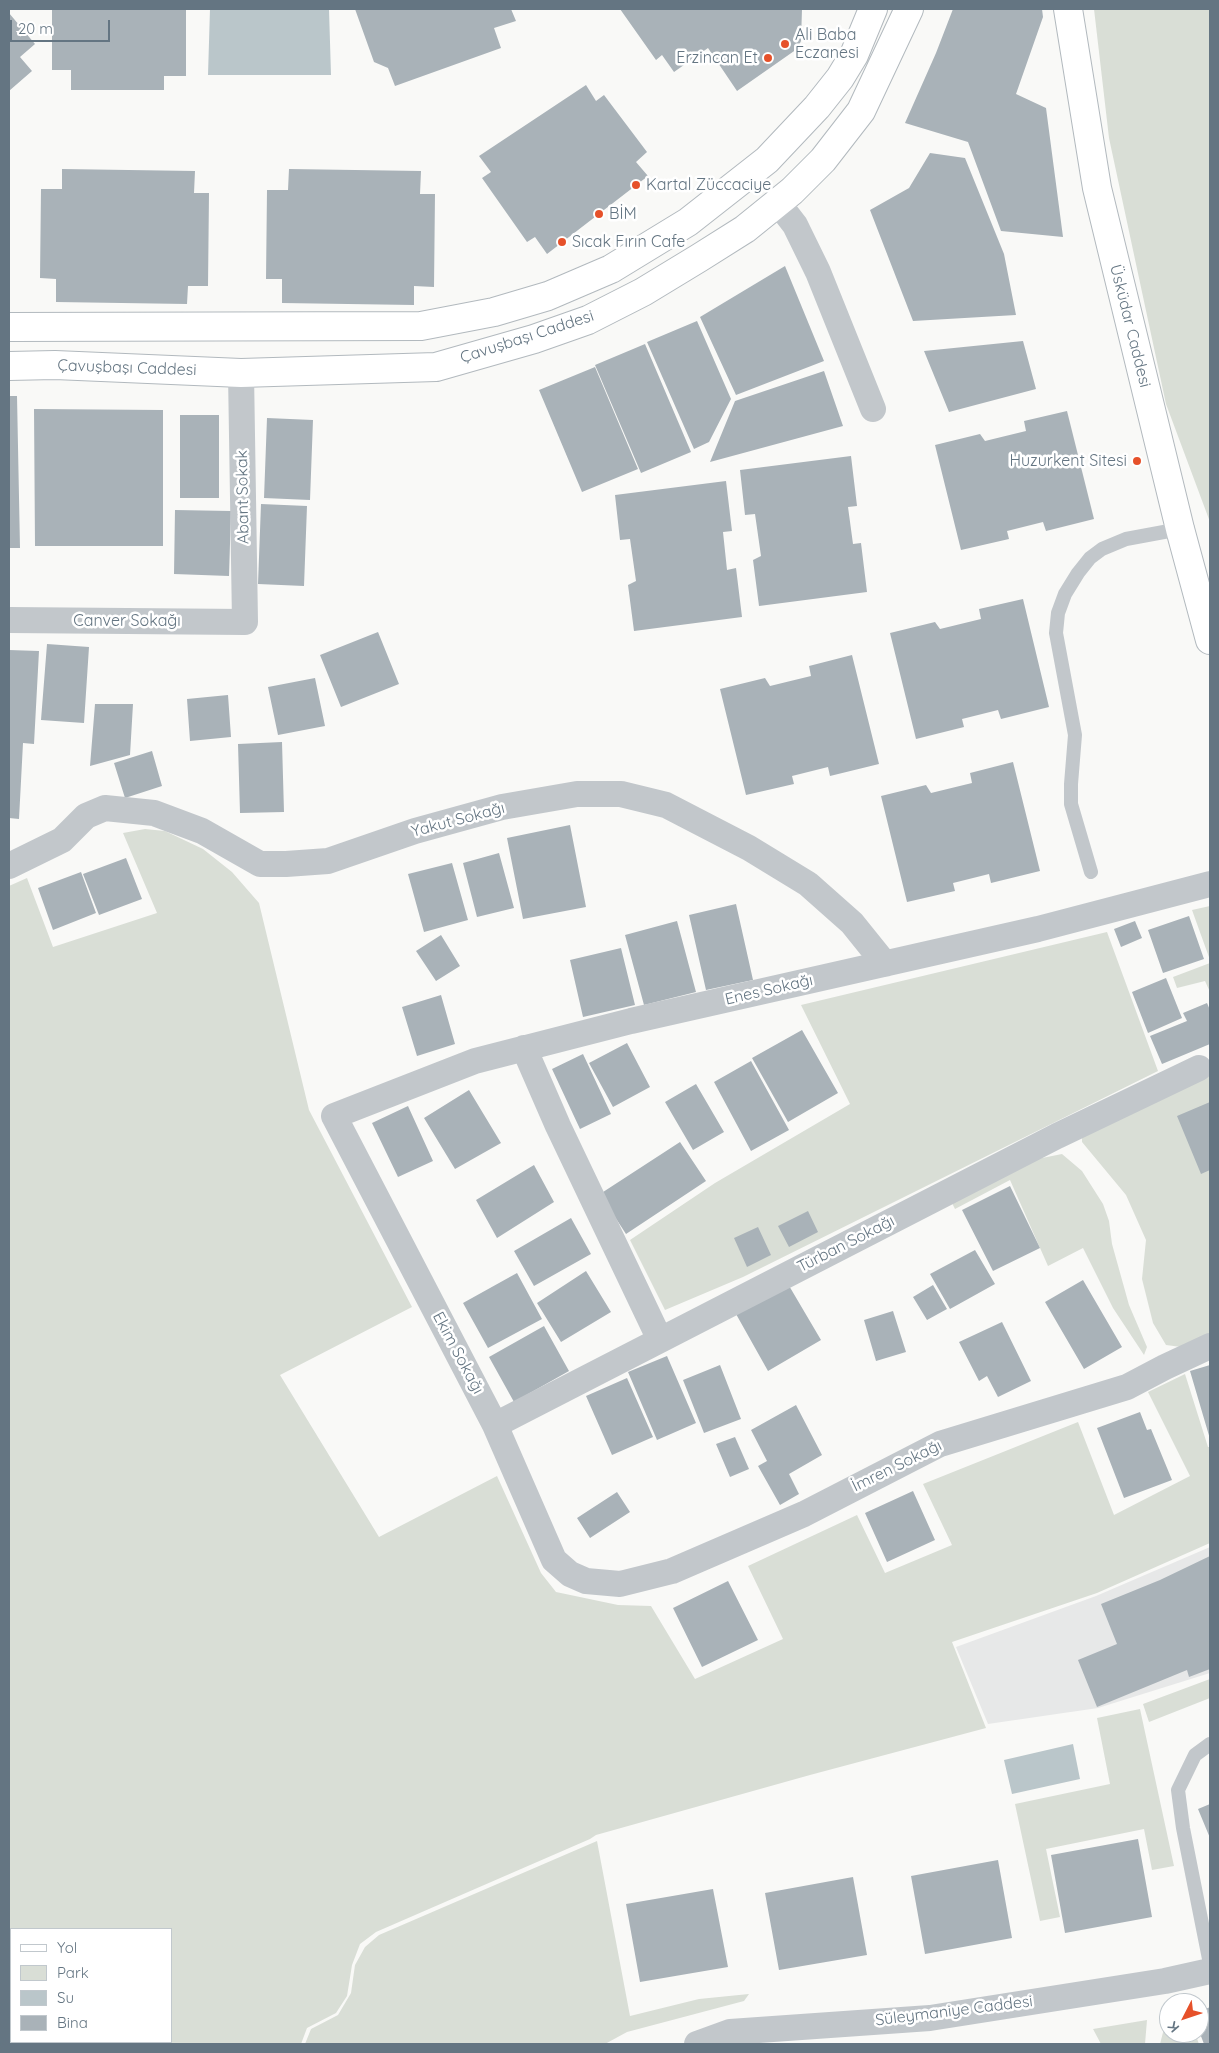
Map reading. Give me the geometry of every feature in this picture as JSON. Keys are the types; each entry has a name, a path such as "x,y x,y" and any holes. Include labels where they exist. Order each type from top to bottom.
{"main road":[{"name":"Çavuşbaşı Caddesi","path":"9,327 421,326 494,312 548,296 611,269 688,222 766,160 818,107 840,78 854,55 873,9"},
{"name":"Çavuşbaşı Caddesi","path":"9,366 55,365 241,373 436,366 534,339 588,320 643,292 745,229 778,203 822,160 861,111 909,9"},
{"name":"Üsküdar Caddesi","path":"1068,9 1096,188 1180,529 1210,640"}],"street":[{"path":"778,203 795,225 818,272 873,409"},
{"name":"Abant Sokak","path":"241,373 245,622"},
{"name":"Canver Sokağı","path":"9,620 245,622"},
{"name":"Yakut Sokağı","path":"9,866 62,840 86,816 104,808 154,814 202,832 260,864 286,864 328,861 415,831 502,808 577,794 621,794 666,805 749,848 808,884 852,923 885,964"},
{"name":"Enes Sokağı","path":"334,1116 475,1061 524,1048 631,1021 1038,928 1210,884"},
{"path":"524,1048 558,1126 660,1340"},
{"name":"Türban Sokağı","path":"495,1425 1073,1128 1199,1068"},
{"name":"Ekim Sokağı","path":"334,1116 495,1425 554,1560 570,1574 586,1581"},
{"name":"İmren Sokağı","path":"586,1581 620,1584 672,1571 804,1514 940,1444 1126,1387 1210,1346"},
{"name":"Süleymaniye Caddesi","path":"697,2044 730,2032 930,2018 1165,1981 1210,1972"}],"lane":[{"path":"1090,872 1071,804 1075,735 1056,633 1058,612 1065,594 1078,573 1090,558 1102,548 1126,539 1180,529"},
{"path":"1210,1744 1195,1755 1178,1790 1183,1828 1210,1964"}],"shaded area":[{"path":"1210,1547 1210,1673 1098,1708 988,1724 956,1647 1096,1596"}],"green space":[{"path":"1094,9 1210,9 1210,522 1166,404 1109,138"},
{"path":"145,829 165,831 203,849 232,872 259,903 309,1110 412,1307 280,1375 379,1537 497,1476 541,1573 556,1592 618,1605 651,1606 695,1679 783,1639 748,1566 857,1515 885,1573 952,1545 923,1484 1078,1422 1114,1515 1190,1476 1148,1392 1185,1374 1208,1447 1210,1447 1210,1543 1097,1593 952,1642 986,1728 596,1835 376,1932 360,1944 352,1965 347,1996 336,2013 307,2028 301,2044 150,2043 172,2043 172,1928 10,1928 10,2043 24,2043 9,2044 9,886 27,878 53,947 157,913 123,833"},
{"path":"1210,906 1210,960 1192,910"},
{"path":"1107,932 1158,1071 743,1277 665,1310 630,1240 715,1183 850,1104 801,1005"},
{"path":"1210,963 1210,992 1205,981 1177,988 1173,977"},
{"path":"1210,1075 1210,1334 1181,1347 1166,1345 1153,1323 1142,1279 1146,1240 1126,1195 1082,1142 1082,1135"},
{"path":"1062,1154 1082,1171 1103,1204 1109,1221 1112,1244 1129,1305 1147,1347 1144,1355 1113,1308 1083,1248 1048,1266 1010,1180 955,1209 951,1201 1037,1159"},
{"path":"1210,1679 1210,1698 1149,1722 1143,1704"},
{"path":"1140,1709 1174,1866 1152,1870 1144,1829 1046,1849 1060,1917 1040,1921 1015,1804 1110,1784 1097,1718"},
{"path":"597,1841 630,2016 699,1999 749,1994 744,2001 627,2032 605,2044 305,2044 311,2029 338,2015 351,1993 355,1965 365,1947 379,1935"},
{"path":"1147,2020 1145,2044 1101,2044 1093,2029"},
{"path":"1199,2043 1199,2044 1160,2044"}],"water":[{"path":"210,9 329,9 331,75 208,75"},
{"path":"1073,1744 1080,1779 1012,1794 1004,1760"}],"building":[{"path":"52,9 186,9 186,76 164,76 164,90 71,90 71,70 52,70"},
{"path":"355,9 511,9 516,21 494,28 501,48 395,86 388,68 374,62"},
{"path":"620,9 802,9 801,41 797,49 737,91 708,48 674,72 662,55 656,60"},
{"path":"953,9 1042,9 1043,17 1016,94 1046,108 1063,237 1001,231 968,142 905,123"},
{"path":"9,13 35,44 20,57 32,71 9,91"},
{"path":"586,85 596,101 604,95 647,152 636,162 648,176 547,254 535,237 527,242 482,178 491,172 479,156"},
{"path":"930,153 965,158 1004,254 1016,315 913,321 870,210 909,188"},
{"path":"62,169 195,171 194,193 209,193 208,286 188,286 187,304 56,302 56,279 40,278 41,189 62,189"},
{"path":"289,169 421,171 420,194 435,194 434,287 414,286 414,305 282,303 282,279 266,279 267,190 288,190"},
{"path":"785,266 824,361 736,395 700,317"},
{"path":"697,321 731,399 709,442 694,449 647,342"},
{"path":"1023,341 1036,389 949,412 924,351"},
{"path":"645,344 691,452 641,473 595,365"},
{"path":"595,367 638,469 582,492 539,390"},
{"path":"824,371 843,426 710,462 735,401"},
{"path":"9,396 17,396 20,548 9,548"},
{"path":"34,409 163,410 163,546 35,546"},
{"path":"1067,411 1094,519 1046,531 1043,522 1007,531 1009,539 961,550 935,445 980,434 985,441 1026,431 1024,421"},
{"path":"180,415 219,415 219,498 180,498"},
{"path":"267,418 313,420 310,500 264,498"},
{"path":"851,456 857,506 848,507 853,544 861,543 867,592 759,606 753,560 761,556 755,514 745,515 740,470"},
{"path":"726,481 732,531 723,532 727,570 736,568 742,617 634,631 628,585 636,581 630,539 620,540 615,495"},
{"path":"261,504 307,506 304,586 258,584"},
{"path":"175,510 231,511 229,576 174,574"},
{"path":"1023,599 1049,707 1001,719 998,710 962,719 964,727 916,739 890,633 935,622 940,629 981,619 979,609"},
{"path":"378,632 399,684 341,707 320,655"},
{"path":"47,644 89,647 84,723 41,720"},
{"path":"9,650 39,651 34,744 23,743 19,819 9,818"},
{"path":"852,655 879,764 830,776 828,767 792,776 794,784 746,795 720,689 765,678 770,686 811,676 809,666"},
{"path":"315,678 325,726 278,735 268,687"},
{"path":"228,695 231,737 190,741 187,699"},
{"path":"95,704 133,704 130,755 90,766"},
{"path":"282,742 284,812 240,813 238,744"},
{"path":"152,751 162,786 125,798 114,763"},
{"path":"1013,762 1040,871 991,883 989,874 953,883 955,891 907,902 881,796 926,785 931,793 972,783 970,773"},
{"path":"570,825 586,907 523,919 507,838"},
{"path":"499,853 514,908 477,917 463,863"},
{"path":"126,858 142,899 99,915 83,874"},
{"path":"452,863 468,920 424,932 408,874"},
{"path":"81,872 96,913 53,930 38,888"},
{"path":"736,904 753,980 706,990 689,915"},
{"path":"1189,916 1204,959 1163,973 1148,930"},
{"path":"677,921 696,992 644,1005 625,935"},
{"path":"1135,921 1142,938 1121,947 1114,929"},
{"path":"441,935 460,966 436,981 416,951"},
{"path":"621,948 635,1005 583,1017 570,960"},
{"path":"1166,978 1182,1018 1148,1033 1132,992"},
{"path":"441,995 455,1044 417,1056 402,1007"},
{"path":"1207,1003 1210,1010 1210,1044 1162,1064 1150,1036 1187,1021 1183,1013"},
{"path":"802,1030 838,1093 788,1122 752,1058"},
{"path":"627,1043 650,1087 613,1107 589,1063"},
{"path":"583,1054 611,1114 580,1129 552,1069"},
{"path":"751,1061 789,1130 751,1151 714,1082"},
{"path":"696,1084 724,1132 693,1150 665,1102"},
{"path":"469,1090 501,1143 455,1169 424,1118"},
{"path":"1210,1102 1210,1170 1201,1174 1177,1116"},
{"path":"408,1106 433,1161 398,1177 372,1123"},
{"path":"680,1142 706,1181 626,1234 600,1194"},
{"path":"534,1165 554,1202 497,1238 476,1200"},
{"path":"1010,1186 1040,1248 993,1271 962,1210"},
{"path":"808,1211 818,1232 789,1247 778,1226"},
{"path":"571,1218 591,1254 534,1286 514,1251"},
{"path":"758,1227 771,1255 747,1267 734,1238"},
{"path":"975,1250 995,1284 950,1309 930,1274"},
{"path":"586,1271 611,1312 561,1342 537,1303"},
{"path":"517,1273 542,1319 488,1348 463,1303"},
{"path":"1083,1280 1122,1347 1084,1369 1045,1302"},
{"path":"788,1284 821,1340 768,1371 736,1314"},
{"path":"933,1285 947,1309 927,1320 913,1297"},
{"path":"893,1311 906,1352 876,1361 864,1320"},
{"path":"1002,1322 1031,1381 998,1397 987,1376 979,1381 959,1342"},
{"path":"544,1326 569,1371 514,1402 489,1357"},
{"path":"667,1356 696,1423 657,1440 628,1372"},
{"path":"720,1365 741,1419 704,1433 683,1380"},
{"path":"1210,1365 1210,1439 1190,1371"},
{"path":"627,1378 653,1437 612,1455 586,1396"},
{"path":"796,1405 822,1455 789,1474 799,1494 780,1505 758,1466 767,1461 751,1430"},
{"path":"1140,1412 1147,1430 1151,1429 1172,1480 1124,1498 1097,1428"},
{"path":"735,1437 749,1469 730,1477 716,1444"},
{"path":"913,1491 935,1540 887,1562 865,1513"},
{"path":"617,1492 630,1512 590,1538 577,1518"},
{"path":"1210,1556 1210,1669 1189,1677 1187,1670 1097,1707 1078,1660 1117,1644 1101,1604 1160,1580"},
{"path":"728,1581 758,1640 702,1667 673,1608"},
{"path":"1210,1804 1210,1838 1198,1809"},
{"path":"1138,1839 1152,1917 1065,1933 1051,1855"},
{"path":"998,1860 1012,1938 925,1954 911,1876"},
{"path":"853,1877 867,1955 779,1970 765,1893"},
{"path":"713,1889 728,1967 640,1982 626,1904"},
{"path":"1209,2007 1210,2044 1204,2044 1209,2043"}],"place":[{"name":"Ali Baba Eczanesi","path":"785,44"},
{"name":"Erzincan Et","path":"768,58"},
{"name":"Kartal Züccaciye","path":"636,185"},
{"name":"BİM","path":"599,214"},
{"name":"Sıcak Fırın Cafe","path":"562,242"},
{"name":"Huzurkent Sitesi","path":"1137,461"}]}
